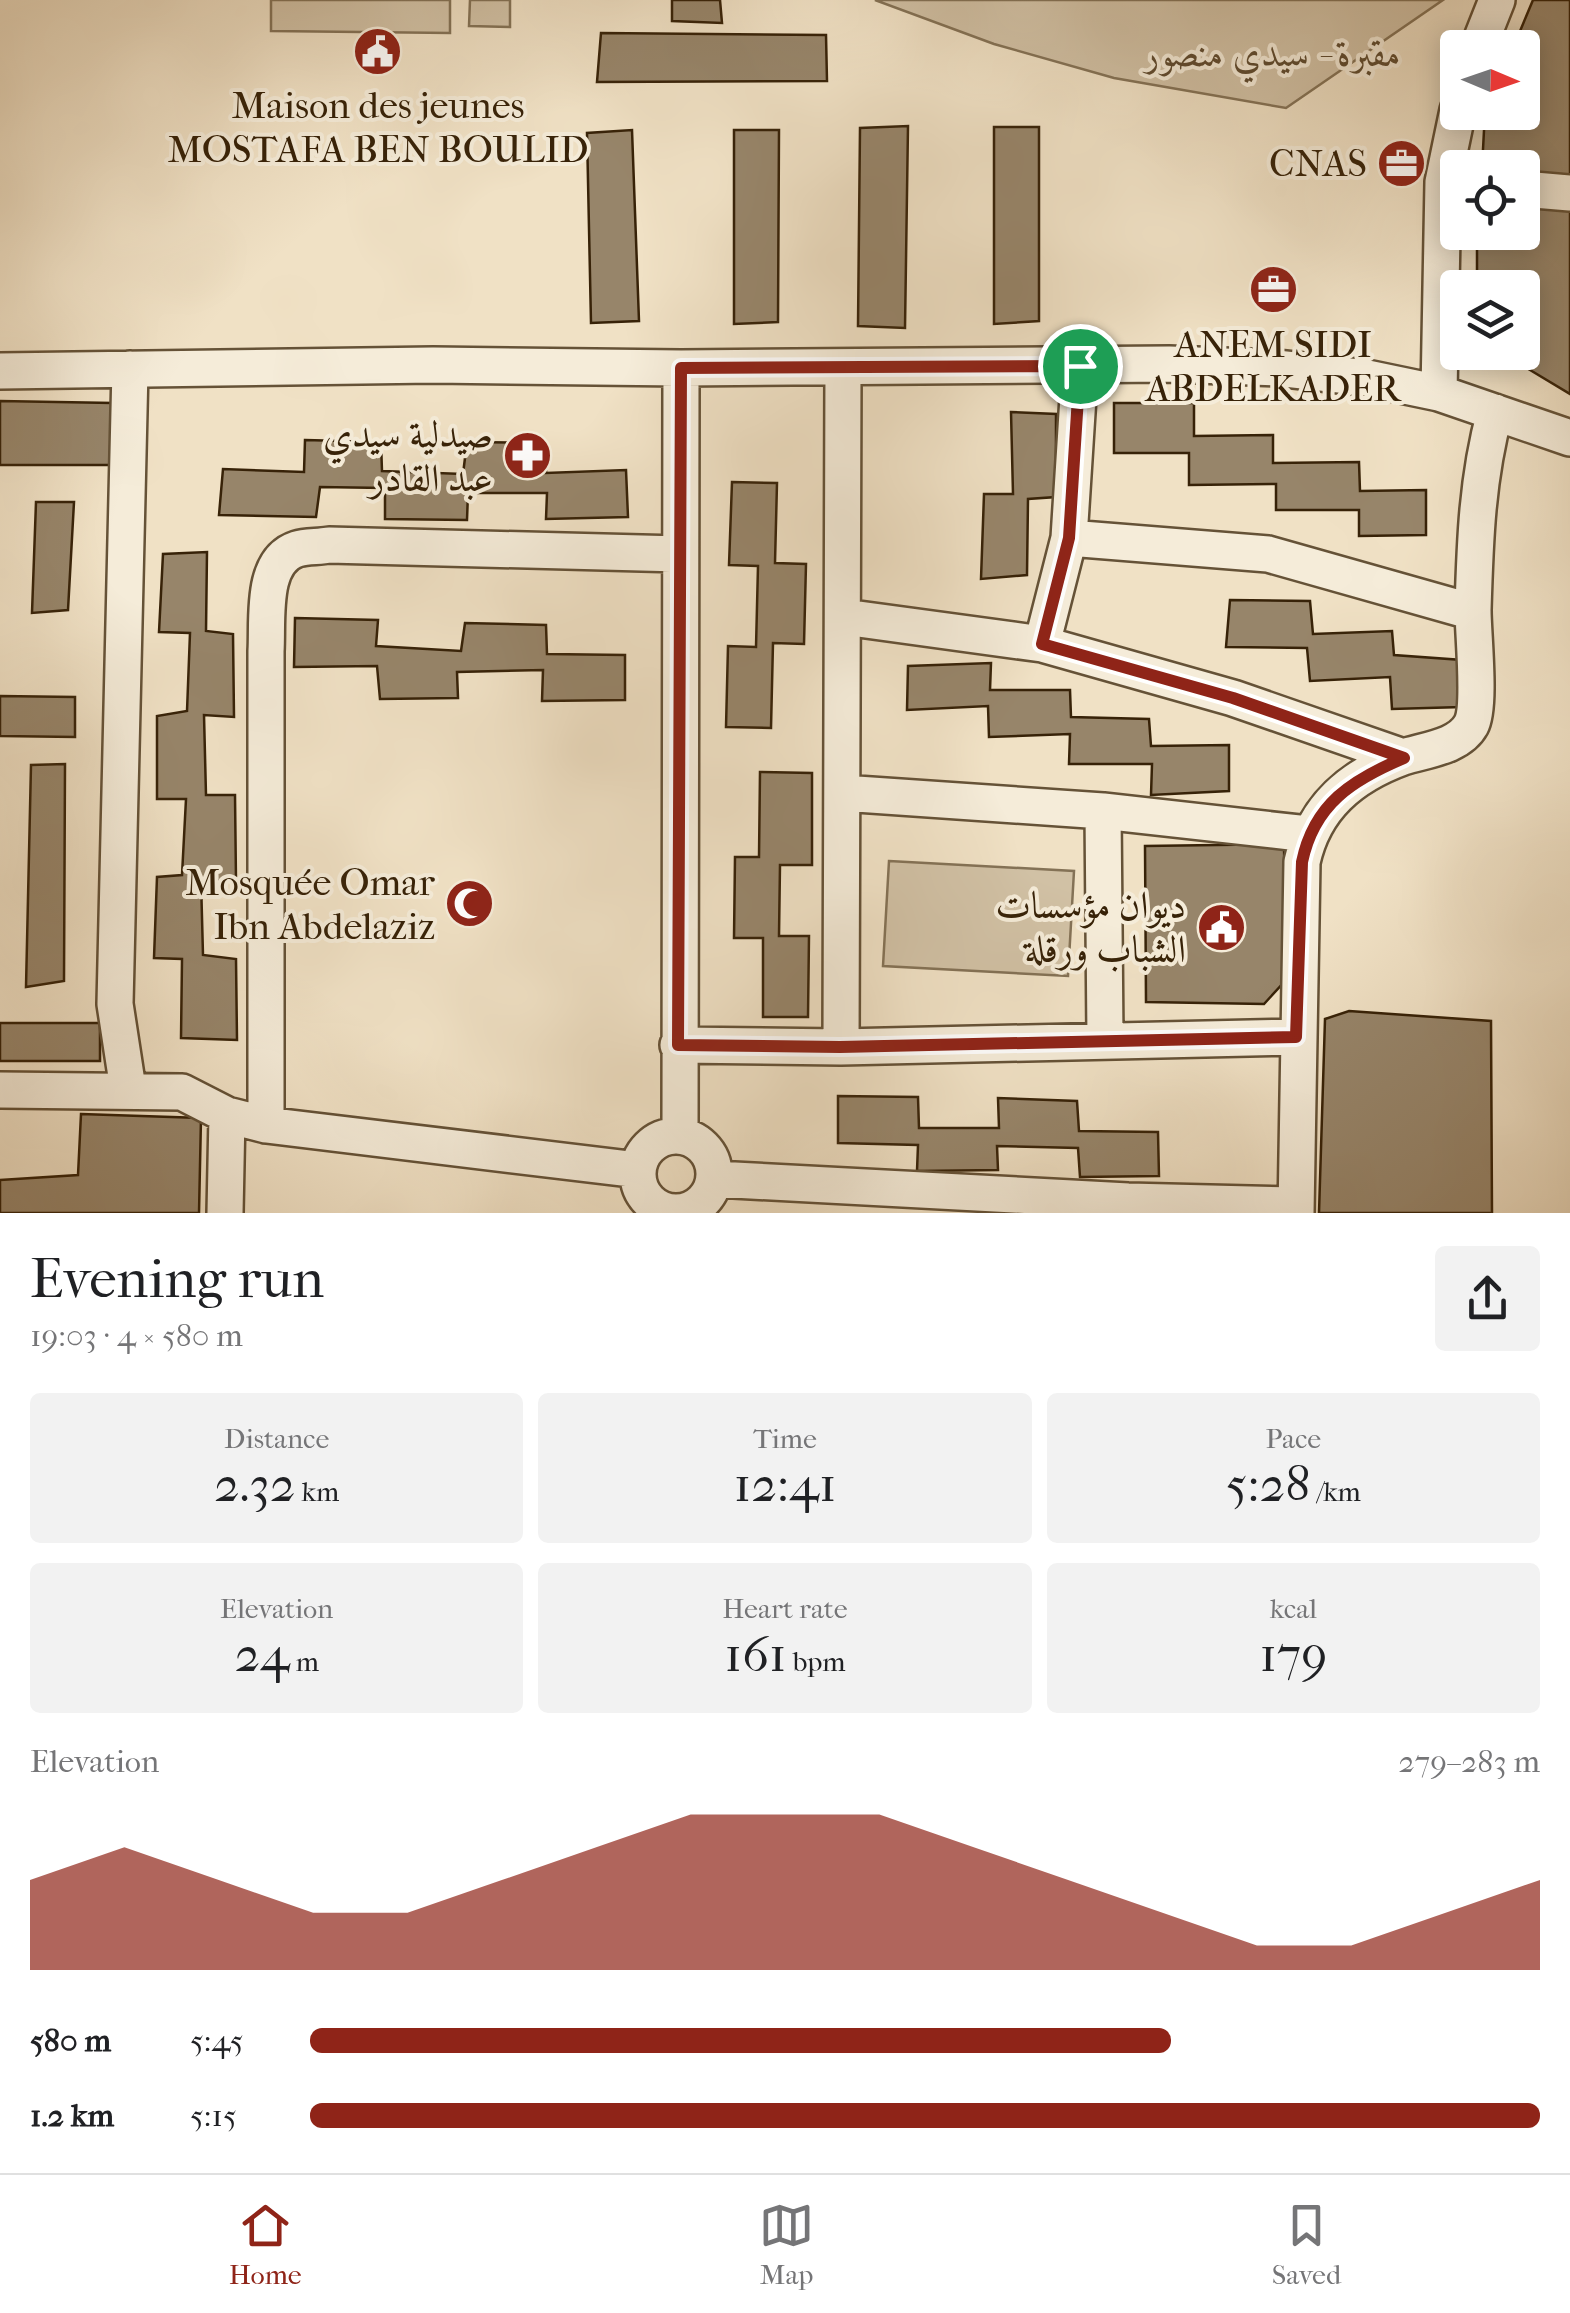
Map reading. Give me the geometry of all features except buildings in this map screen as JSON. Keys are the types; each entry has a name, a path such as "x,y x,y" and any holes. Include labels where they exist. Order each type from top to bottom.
{"street":[{"path":"1485,30 1497,0"},
{"path":"1540,191 1570,193"},
{"path":"1439,394 1447,250"},
{"path":"0,371 434,365 681,368 1169,364 1276,368 1367,378 1439,394 1570,438"},
{"path":"840,1047 843,366"},
{"path":"1042,644 1069,538 1080,366"},
{"path":"680,1136 681,368"},
{"path":"128,1089 115,1004 130,369"},
{"path":"715,1179 1128,1207 1296,1209 1296,1037 1302,862 1308,834 1341,792 1368,773 1440,747 1472,724 1481,462 1495,412"},
{"path":"1069,538 1268,554 1473,612"},
{"path":"266,1125 266,650 270,580 281,558 296,549 329,545 680,554"},
{"path":"844,618 1042,644 1233,698 1404,758"},
{"path":"842,793 1103,811 1308,834"},
{"path":"1103,811 1105,1039"},
{"path":"678,1045 840,1047 1296,1037"},
{"path":"0,1090 182,1092 227,1115 266,1125 638,1170"},
{"path":"225,1213 227,1115"},
{"path":"680,1136 699,1143 706,1151 712,1159 715,1179 707,1198 691,1210 672,1213 653,1206 640,1190 638,1170 645,1151 660,1138 680,1136"}],"green space":[{"path":"271,0 450,0 450,33 271,31"},
{"path":"470,0 510,0 510,27 469,26"},
{"name":"مقبرة - سيدي منصور","path":"875,0 1443,0 1286,108 1114,78 994,44"},
{"path":"889,861 1074,871 1068,976 883,966"}],"place":[{"name":"Maison des jeunes MOSTAFA BEN BOULID","path":"378,51"},
{"name":"CNAS","path":"1402,163"},
{"name":"ANEM SIDI ABDELKADER","path":"1273,290"},
{"name":"صيدلية سيدي عبد القادر","path":"528,456"},
{"name":"Mosquée Omar Ibn Abdelaziz","path":"470,904"},
{"name":"ديوان مؤسسات الشباب ورقلة","path":"1221,927"}],"route":[{"path":"1080,366 1069,538 1042,644 1233,698 1404,758 1368,773 1341,792 1318,816 1308,834 1302,862 1296,1037 840,1047 678,1045 681,368 1080,366"}]}
